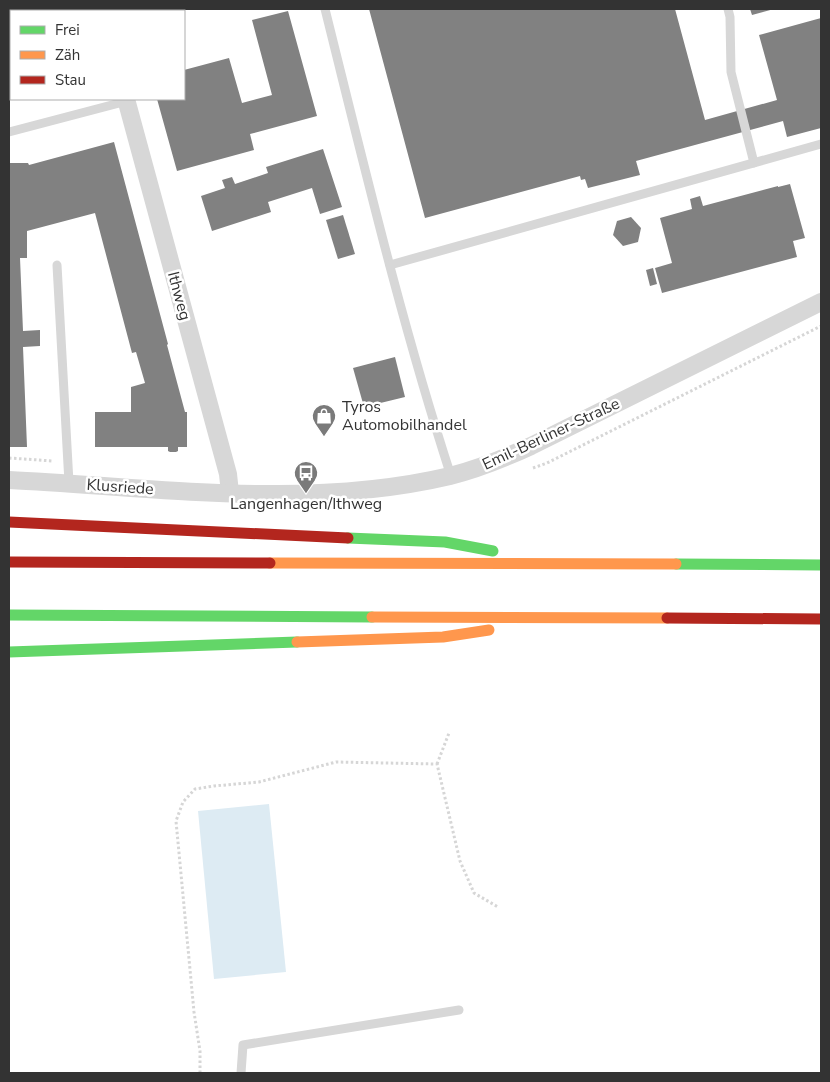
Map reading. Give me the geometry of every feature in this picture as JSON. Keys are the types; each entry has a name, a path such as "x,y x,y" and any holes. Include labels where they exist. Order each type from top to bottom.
{"highway":[{"path":"9,522 445,542 571,564"},
{"path":"9,562 821,565"},
{"path":"9,615 821,619"},
{"path":"9,652 443,637 572,617"}],"street":[{"name":"Ithweg","path":"126,100 228,474 230,493"},
{"name":"Emil-Berliner-Straße","path":"230,493 306,494 345,492 402,486 451,476 491,463 531,446 821,302"},
{"name":"Klusriede","path":"9,480 230,493"}],"lane":[{"path":"325,9 390,265 424,391 451,476"},
{"path":"728,9 730,17 731,72 754,163"},
{"path":"9,132 126,100"},
{"path":"390,265 821,144"},
{"path":"57,265 69,483"},
{"path":"241,1073 243,1045 460,1010"}],"path":[{"path":"449,733 437,764 460,861 474,893 498,906"},
{"path":"200,1073 200,1051 194,1012 176,821 183,802 195,789 259,782 336,762 437,764"}],"shaded area":[{"path":"269,804 286,972 214,979 198,811"}],"building":[{"path":"143,9 168,10 144,10"},
{"path":"369,9 675,9 705,120 777,100 759,35 821,18 821,128 787,137 783,121 636,161 640,175 588,188 585,179 581,180 580,176 425,218"},
{"path":"750,9 774,9 752,15"},
{"path":"288,11 317,116 250,134 254,150 177,171 157,100 185,100 185,70 229,58 242,103 272,95 252,20"},
{"path":"9,28 10,28 9,95"},
{"path":"114,142 185,412 187,412 187,447 178,447 178,451 170,452 168,447 95,447 95,412 131,412 131,387 145,383 136,352 132,353 95,213 27,231 27,258 20,258 23,331 40,330 40,346 23,347 27,447 9,447 9,163 28,163 29,165"},
{"path":"323,149 342,207 320,214 312,188 268,202 271,212 212,231 201,196 225,188 222,180 232,177 235,184 268,173 266,167"},
{"path":"790,184 805,238 793,241 797,257 662,293 655,268 672,263 660,218 692,209 690,199 700,196 703,206"},
{"path":"343,215 355,254 338,259 326,220"},
{"path":"631,217 641,228 638,242 623,246 613,235 617,221"},
{"path":"653,268 657,284 650,286 646,270"},
{"path":"395,357 405,397 364,407 353,368"}],"traffic: fast":[{"path":"348,538 445,542 493,551"},
{"path":"676,564 821,565"},
{"path":"9,615 372,617"},
{"path":"9,652 297,642"}],"traffic: slow":[{"path":"270,563 676,564"},
{"path":"372,617 667,618"},
{"path":"297,642 443,637 489,630"}],"traffic: jam":[{"path":"9,522 348,538"},
{"path":"9,562 270,563"},
{"path":"667,618 821,619"}],"place":[{"name":"Tyros Automobilhandel","path":"324,437"},
{"name":"Langenhagen/Ithweg","path":"306,494"}]}
